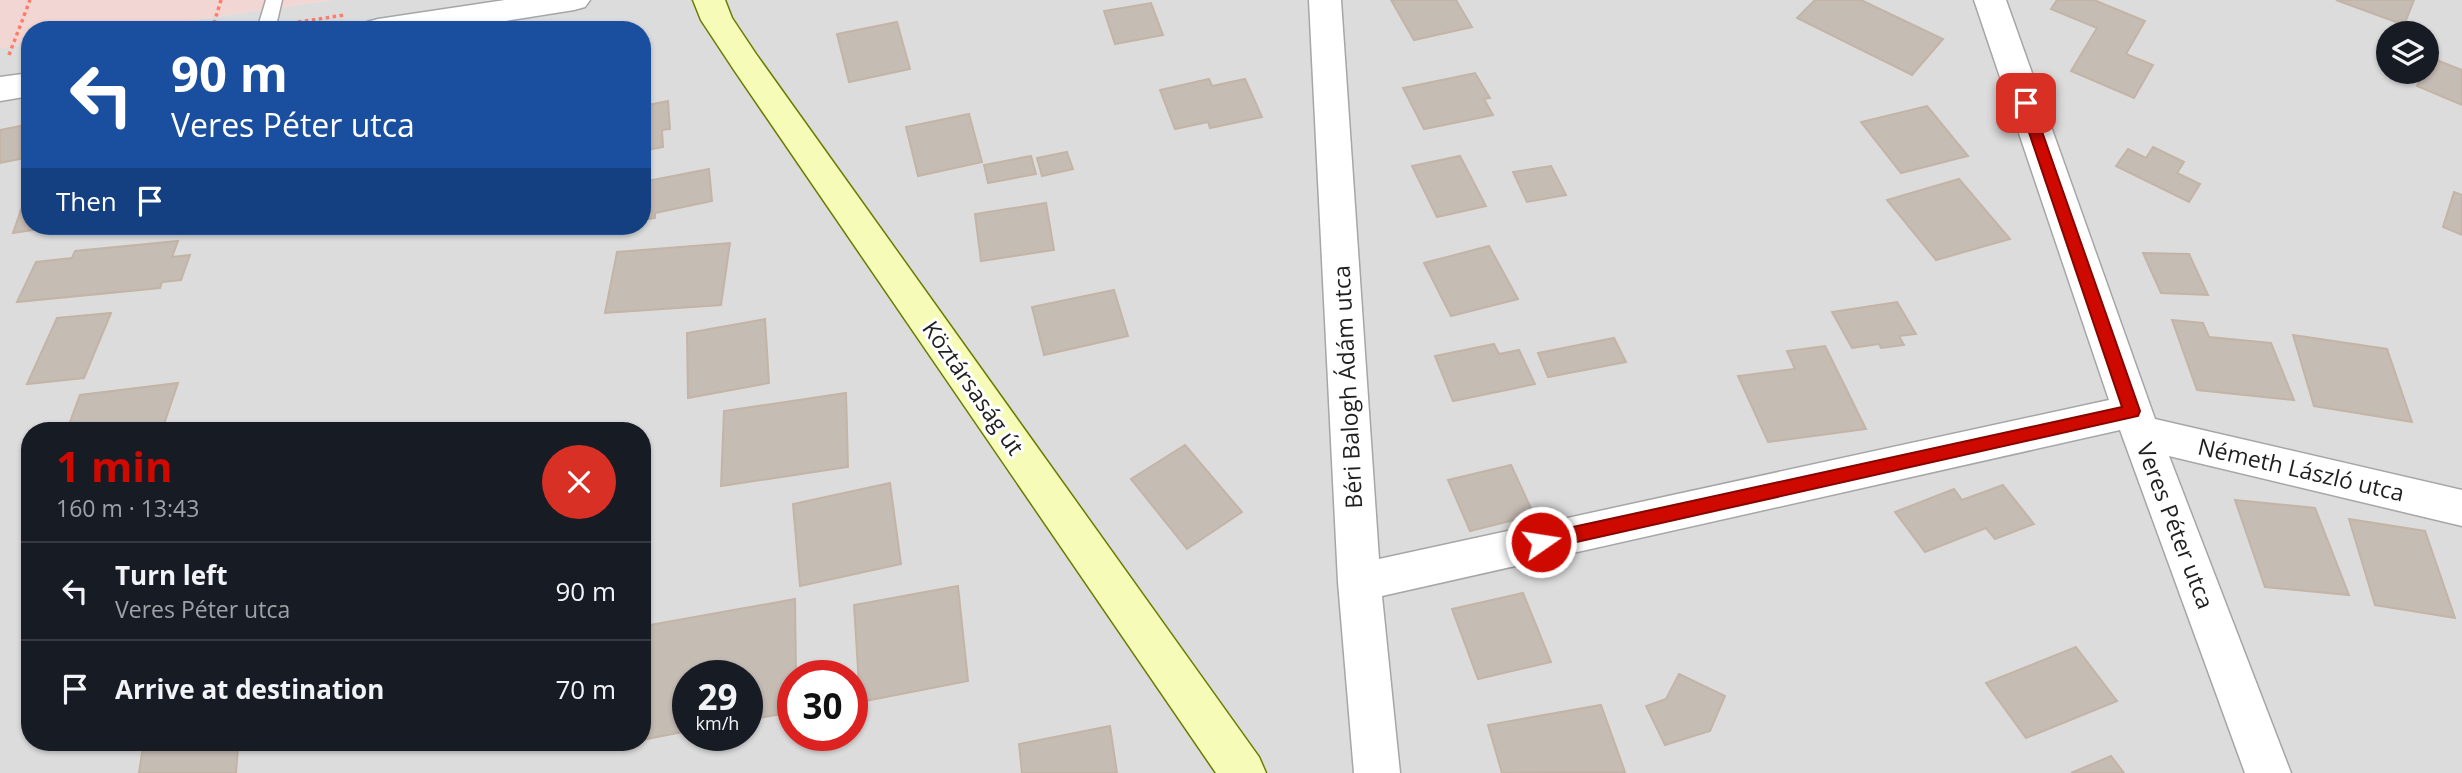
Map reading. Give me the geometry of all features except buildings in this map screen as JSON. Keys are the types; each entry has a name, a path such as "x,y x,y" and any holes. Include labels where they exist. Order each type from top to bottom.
{"main road":[{"name":"Köztársaság út","path":"709,0 717,20 745,62 1243,773"}],"street":[{"path":"437,21 574,0"},
{"name":"Béri Balogh Ádám utca","path":"1325,0 1359,582 1377,773"},
{"name":"Veres Péter utca","path":"1990,0 2136,422 2268,773"},
{"name":"Németh László utca","path":"1359,582 2136,422 2462,508"}],"lane":[{"path":"268,21 274,0"}],"path":[{"path":"25,21 30,0"},
{"path":"215,21 221,0"},
{"path":"11,79 21,37"}],"shaded area":[{"path":"0,0 332,0 188,21 21,21 21,45 0,48"},
{"path":"332,0 2462,0 2462,773 0,773 0,48 21,45 21,235 651,235 651,21 188,21"}],"route":[{"path":"1541,542 2132,411 2026,103"}]}
